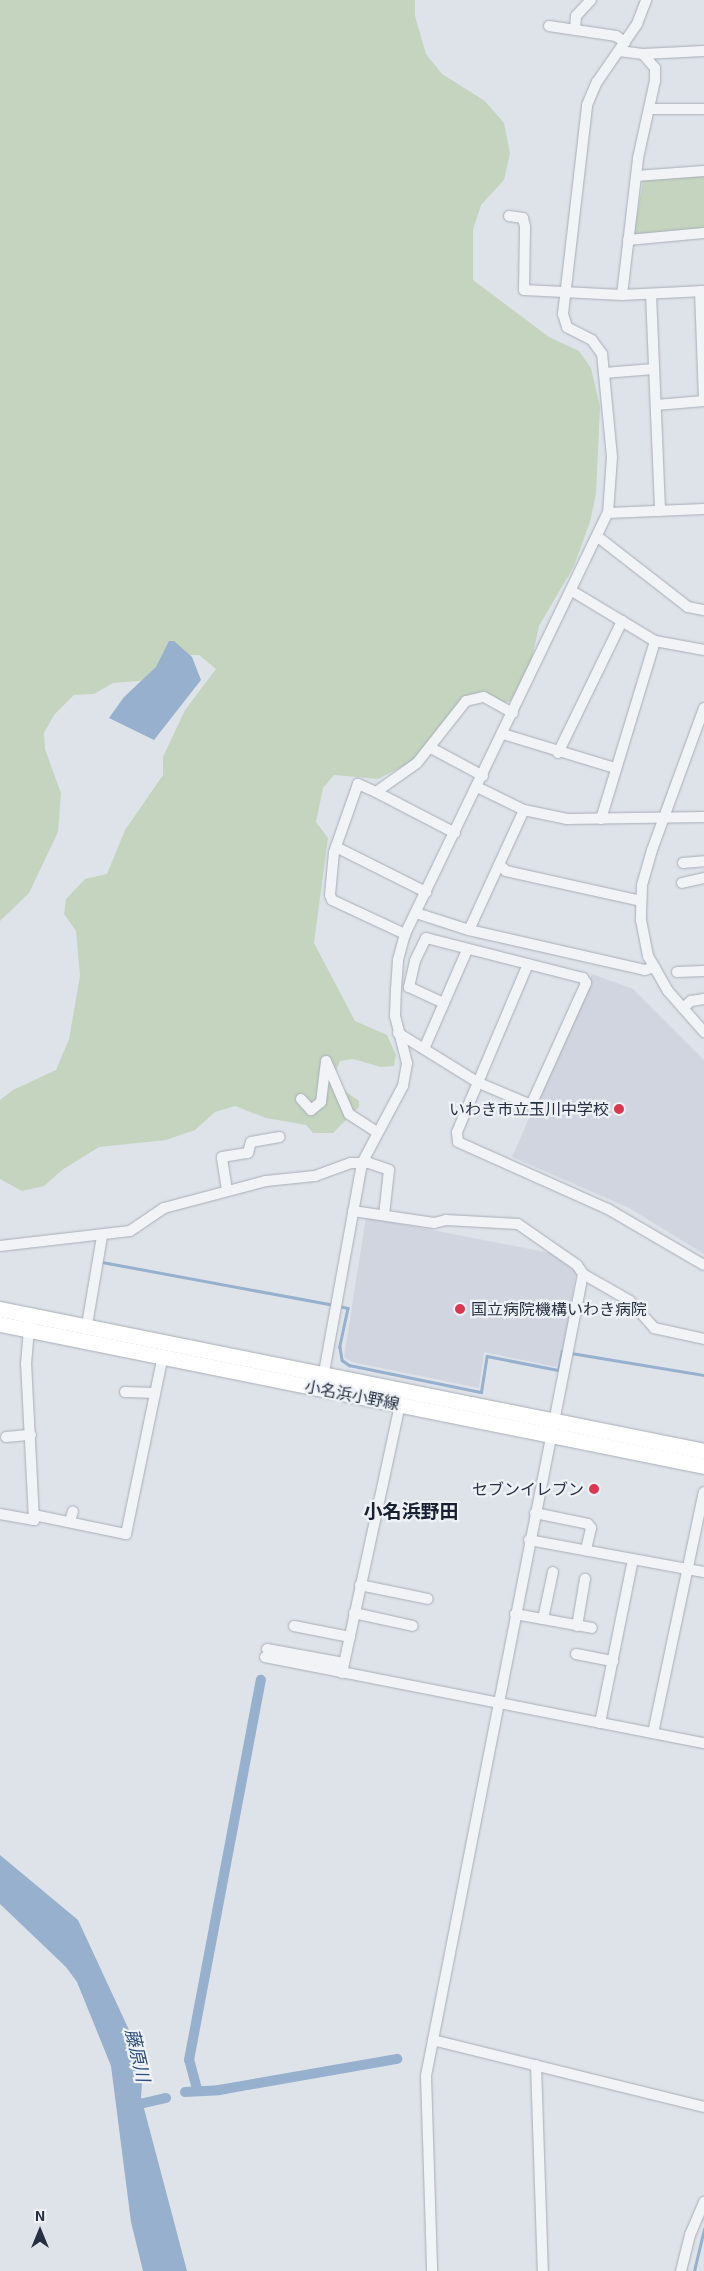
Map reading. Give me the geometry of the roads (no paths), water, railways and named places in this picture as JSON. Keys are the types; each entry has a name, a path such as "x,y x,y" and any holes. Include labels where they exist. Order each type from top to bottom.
{"main road":[{"name":"小名浜小野線","path":"0,1309 30,1321 163,1356 322,1389 400,1404 704,1451"},
{"name":"小名浜小野線","path":"0,1324 30,1321 86,1325 324,1373 704,1466"}],"street":[{"path":"575,30 576,16 591,0"},
{"path":"322,1389 362,1163 403,1086 407,1063 398,1034 396,989 398,960 405,934 598,538 608,513 612,457 602,354 592,340 566,327 562,314 587,105 597,82 625,42 646,0"},
{"path":"549,26 616,36 625,42"},
{"path":"619,51 643,54 704,50"},
{"path":"622,295 636,176 650,108 655,68 643,54"},
{"path":"650,108 704,109"},
{"path":"636,176 704,171"},
{"path":"509,216 524,218 524,290 564,294 622,295 702,291 704,400 656,405"},
{"path":"628,240 704,233"},
{"path":"651,294 660,511"},
{"path":"604,373 654,369"},
{"path":"608,513 704,509"},
{"path":"598,538 688,607 704,610"},
{"path":"572,591 655,641 704,650"},
{"path":"558,753 622,621"},
{"path":"601,818 655,641"},
{"path":"376,792 402,776 432,748 466,701 484,698 513,713"},
{"path":"704,708 652,850 641,901 641,920 648,956 668,991 704,1032"},
{"path":"503,734 558,753 615,768"},
{"path":"432,748 483,776"},
{"path":"405,934 332,900 330,895 336,847 358,784 455,833"},
{"path":"477,787 524,810 567,818 704,817"},
{"path":"469,930 524,810"},
{"path":"336,847 426,892"},
{"path":"683,863 704,861"},
{"path":"500,865 506,871 641,901"},
{"path":"682,883 704,878"},
{"path":"416,913 469,930 645,970 655,967"},
{"path":"398,1034 478,1083 531,1105 586,983 583,978 467,950 426,938 415,961 409,987 444,1003"},
{"path":"424,1049 467,950"},
{"path":"528,964 457,1132 458,1142 608,1209 704,1265"},
{"path":"677,972 704,971"},
{"path":"683,1008 691,1001 704,1000"},
{"path":"301,1099 311,1110 321,1102 326,1061 349,1114 377,1132"},
{"path":"227,1190 222,1157 248,1153 251,1142 280,1137"},
{"path":"0,1246 102,1236 130,1231 164,1208 266,1181 302,1179 362,1163 390,1172 384,1215"},
{"path":"353,1210 434,1222 446,1220 518,1224 578,1265 582,1274 426,2076 432,2271"},
{"path":"86,1325 102,1236"},
{"path":"582,1274 630,1301 654,1328 704,1339"},
{"path":"0,1514 34,1520 26,1364 30,1321"},
{"path":"34,1515 72,1516 126,1534 163,1356"},
{"path":"125,1392 155,1393"},
{"path":"343,1668 400,1404"},
{"path":"6,1437 31,1435"},
{"path":"653,1733 686,1569 704,1492"},
{"path":"535,1513 588,1524 590,1528 586,1550"},
{"path":"530,1540 704,1572"},
{"path":"600,1723 633,1559"},
{"path":"543,1619 553,1572"},
{"path":"577,1626 585,1579"},
{"path":"360,1584 428,1599"},
{"path":"354,1613 413,1626"},
{"path":"515,1614 592,1628"},
{"path":"294,1626 350,1637"},
{"path":"266,1653 343,1668 498,1703 704,1743"},
{"path":"576,1654 613,1661"},
{"path":"433,2040 704,2107"},
{"path":"536,2066 543,2271"},
{"path":"682,2271 690,2235 704,2202"}],"water":[{"path":"169,641 174,641 192,657 201,680 154,740 109,718 124,697 156,667"},
{"name":"藤原川","path":"0,1855 78,1920 136,2045 143,2069 141,2097 187,2271 143,2271 131,2222 111,2066 77,1982 66,1967 0,1904"}],"waterway":[{"path":"102,1262 334,1305"},
{"path":"339,1306 348,1308 340,1347 342,1360 349,1365 481,1392 487,1356 558,1370 562,1351 565,1352"},
{"path":"571,1353 704,1375"},
{"path":"197,2089 189,2060 261,1680"},
{"path":"185,2092 219,2090 397,2059"},
{"path":"131,2106 166,2098"},
{"path":"694,2271 704,2229"}],"place":[{"name":"いわき市立玉川中学校","path":"619,1109"},
{"name":"国立病院機構いわき病院","path":"460,1309"},
{"name":"セブンイレブン","path":"594,1489"}],"district":[{"name":"小名浜野田","path":"411,1511"}]}
